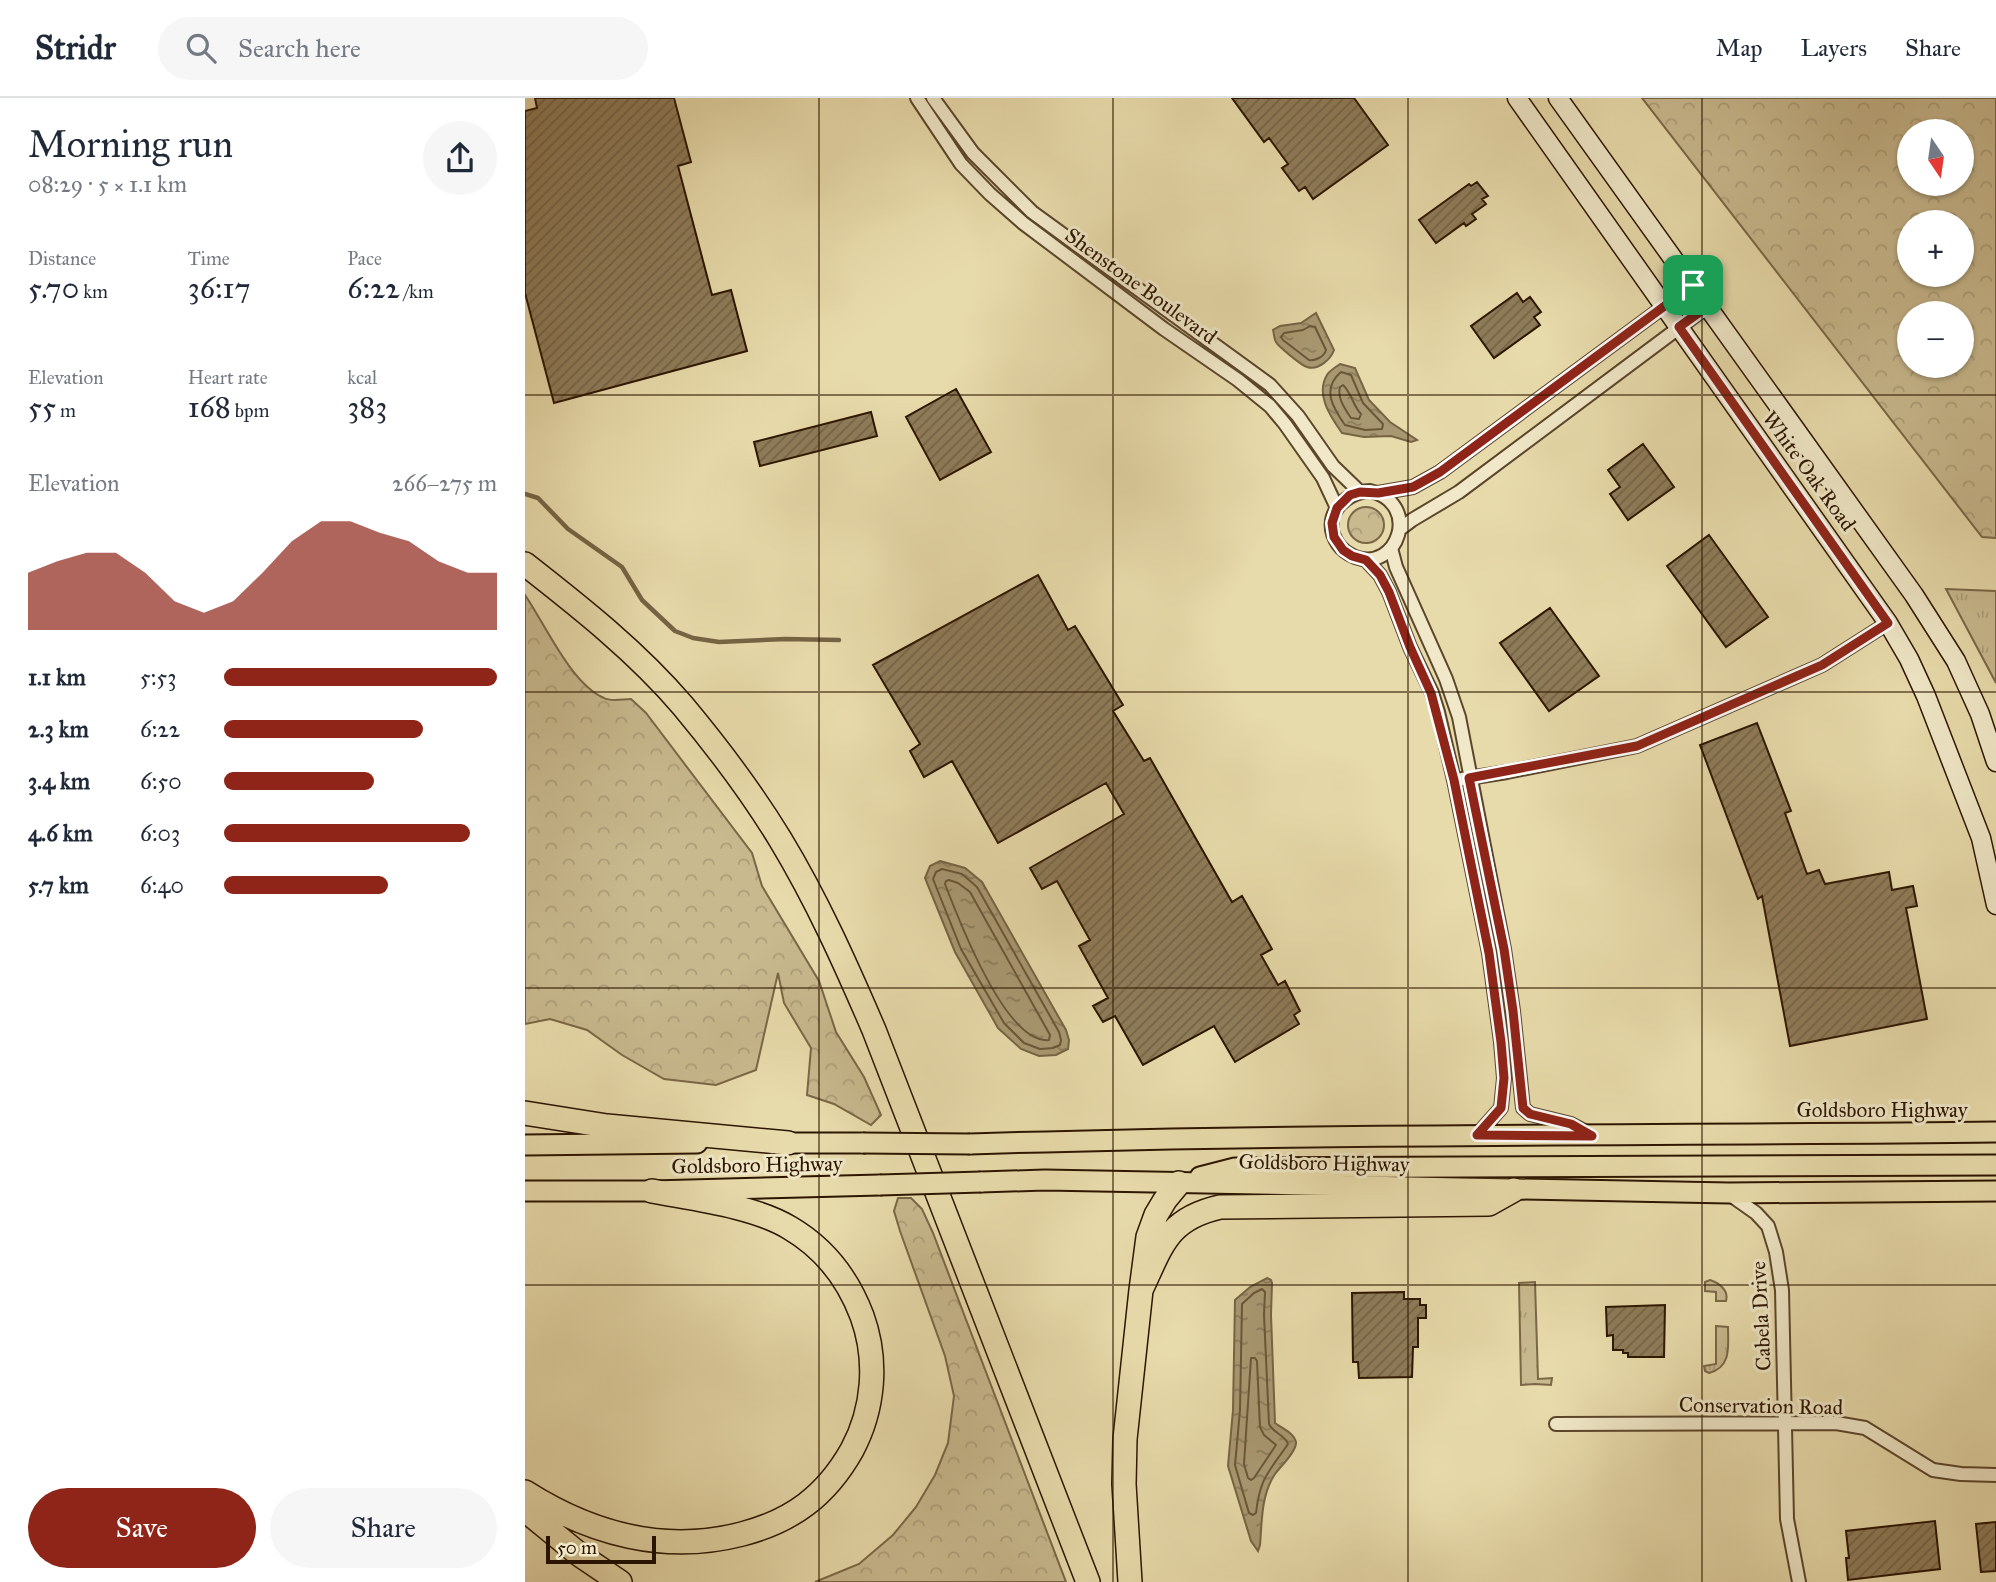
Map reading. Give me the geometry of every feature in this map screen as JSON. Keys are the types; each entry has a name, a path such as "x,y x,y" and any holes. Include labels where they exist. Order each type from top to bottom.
{"highway":[{"path":"525,564 584,610 681,704 732,769 779,838 811,894 841,952 874,1030 1088,1582"},
{"path":"525,1113 607,1126 788,1143"},
{"path":"1129,1582 1125,1450 1148,1237 1156,1215 1179,1183"},
{"path":"1142,1290 1162,1245 1172,1230 1202,1211 1220,1207 1489,1205 1514,1190"},
{"path":"525,1492 571,1517 603,1530 668,1543 725,1539 777,1524 801,1510 835,1476 860,1435 870,1394 871,1350 856,1301 832,1263 789,1227 751,1211 652,1191"},
{"path":"525,1510 580,1555 620,1582"}],"main road":[{"name":"White Oak Road","path":"1517,98 1888,623 1926,696 1981,838 1996,905"},
{"name":"White Oak Road","path":"1558,98 1914,595 1956,661 1980,714 1996,762"},
{"name":"Goldsboro Highway","path":"525,1145 970,1144 1477,1135 1996,1132"},
{"path":"1179,1183 1235,1168 1996,1165"},
{"name":"Goldsboro Highway","path":"525,1191 652,1191 1045,1180 1729,1194 1996,1191"}],"street":[{"name":"Shenstone Boulevard","path":"917,98 961,164 1023,223 1270,406 1323,478 1337,508"},
{"name":"Shenstone Boulevard","path":"933,98 973,153 1032,212 1270,385 1298,415 1333,466 1360,492"},
{"path":"1477,1135 1501,1108 1504,1078 1489,953 1454,780 1431,693 1389,592 1380,575 1366,560 1347,553 1337,542 1332,523 1337,508 1350,495 1413,487 1440,472 1693,285"},
{"path":"1400,529 1459,492 1708,306"},
{"path":"1366,560 1380,556 1391,548 1400,529 1399,518 1391,501 1378,493"},
{"path":"1391,548 1399,576 1446,679 1459,717 1504,949 1523,1108 1530,1114 1571,1124 1592,1136"},
{"path":"1454,780 1637,746 1822,665 1888,623"},
{"name":"Cabela Drive","path":"1729,1194 1756,1213 1768,1226 1776,1252 1781,1290 1787,1519 1799,1582"},
{"name":"Conservation Road","path":"1556,1423 1836,1423 1865,1428 1933,1470 1996,1475"}],"green space":[{"path":"1642,98 1996,98 1996,538 1982,537"},
{"path":"1366,507 1378,513 1384,525 1378,537 1366,543 1354,537 1348,525 1354,513"},
{"path":"1946,589 1996,591 1996,683"},
{"path":"525,595 560,652 581,680 592,691 607,699 631,699 646,713 752,853 762,886 819,981 836,1032 864,1077 881,1115 871,1125 834,1104 807,1095 811,1048 784,1003 778,973 756,1070 716,1085 664,1079 622,1055 587,1030 550,1019 525,1024"},
{"path":"898,1198 911,1198 922,1209 933,1233 1066,1582 815,1582 859,1564 893,1535 916,1507 935,1475 948,1443 954,1396 945,1356 894,1211"},
{"path":"1710,1280 1723,1288 1726,1301 1716,1301 1716,1292 1705,1291 1705,1282"},
{"path":"1535,1282 1538,1379 1552,1378 1551,1385 1521,1385 1519,1283"},
{"path":"1716,1326 1728,1327 1727,1355 1722,1366 1709,1373 1704,1366 1716,1364"}],"water":[{"path":"1316,313 1334,350 1323,363 1311,368 1300,363 1275,341 1273,330 1280,326 1301,323"},
{"path":"1340,364 1355,368 1369,400 1390,422 1417,440 1411,442 1391,436 1364,437 1342,433 1326,406 1323,390 1328,374"},
{"path":"940,861 965,868 982,882 1066,1030 1068,1049 1056,1055 1039,1056 1021,1049 998,1028 955,952 925,878 930,866"},
{"path":"1267,1278 1272,1283 1275,1423 1290,1433 1296,1446 1270,1482 1263,1508 1258,1551 1251,1541 1228,1466 1233,1410 1235,1300 1250,1287"}],"building":[{"path":"535,98 674,98 691,162 678,166 712,295 731,290 747,351 554,403 525,293 525,111 537,108"},
{"path":"1232,98 1354,98 1388,145 1313,199 1305,187 1299,191 1282,168 1288,164 1269,138 1264,142"},
{"path":"1477,182 1488,196 1482,199 1486,204 1472,214 1476,219 1466,226 1464,223 1436,243 1419,220 1469,184 1471,186"},
{"path":"1517,293 1523,302 1530,297 1541,312 1534,317 1540,325 1494,358 1471,326"},
{"path":"956,389 991,452 940,480 906,417"},
{"path":"871,412 877,436 760,466 754,442"},
{"path":"1643,444 1674,487 1628,520 1610,494 1620,487 1608,470"},
{"path":"1709,535 1768,617 1726,647 1667,566"},
{"path":"1038,575 1068,630 1075,626 1123,705 1113,711 1144,761 1150,758 1232,902 1242,896 1272,949 1261,955 1278,985 1285,981 1300,1011 1294,1015 1299,1024 1235,1062 1214,1026 1143,1065 1115,1016 1103,1022 1093,1006 1108,998 1079,946 1090,940 1057,881 1042,889 1030,868 1124,814 1106,783 998,843 952,761 924,777 910,751 920,744 873,665"},
{"path":"1550,608 1599,676 1549,711 1500,643"},
{"path":"1757,723 1791,811 1785,813 1807,874 1819,870 1825,884 1889,872 1892,890 1913,886 1917,906 1906,908 1927,1019 1790,1046 1762,896 1758,899 1700,745"},
{"path":"1404,1292 1404,1299 1420,1299 1420,1305 1426,1305 1426,1318 1418,1318 1418,1347 1413,1347 1412,1377 1359,1378 1358,1362 1353,1362 1352,1293"},
{"path":"1665,1305 1664,1357 1628,1357 1628,1353 1623,1353 1623,1350 1613,1350 1613,1335 1607,1336 1606,1307"},
{"path":"1935,1521 1940,1569 1848,1580 1846,1531"},
{"path":"1996,1522 1996,1571 1981,1572 1976,1524"}],"waterway":[{"path":"525,494 538,498 568,529 622,567 642,600 675,631 693,638 719,642 839,640"}],"route":[{"path":"1693,285 1708,306 1679,327 1888,623 1834,659 1799,677 1637,746 1469,778 1504,949 1523,1108 1530,1114 1571,1124 1592,1136 1477,1135 1501,1108 1504,1078 1489,953 1454,780 1438,712 1389,592 1380,575 1366,560 1347,553 1337,542 1332,523 1334,514 1343,500 1350,495 1413,487 1440,472 1693,285"}]}
